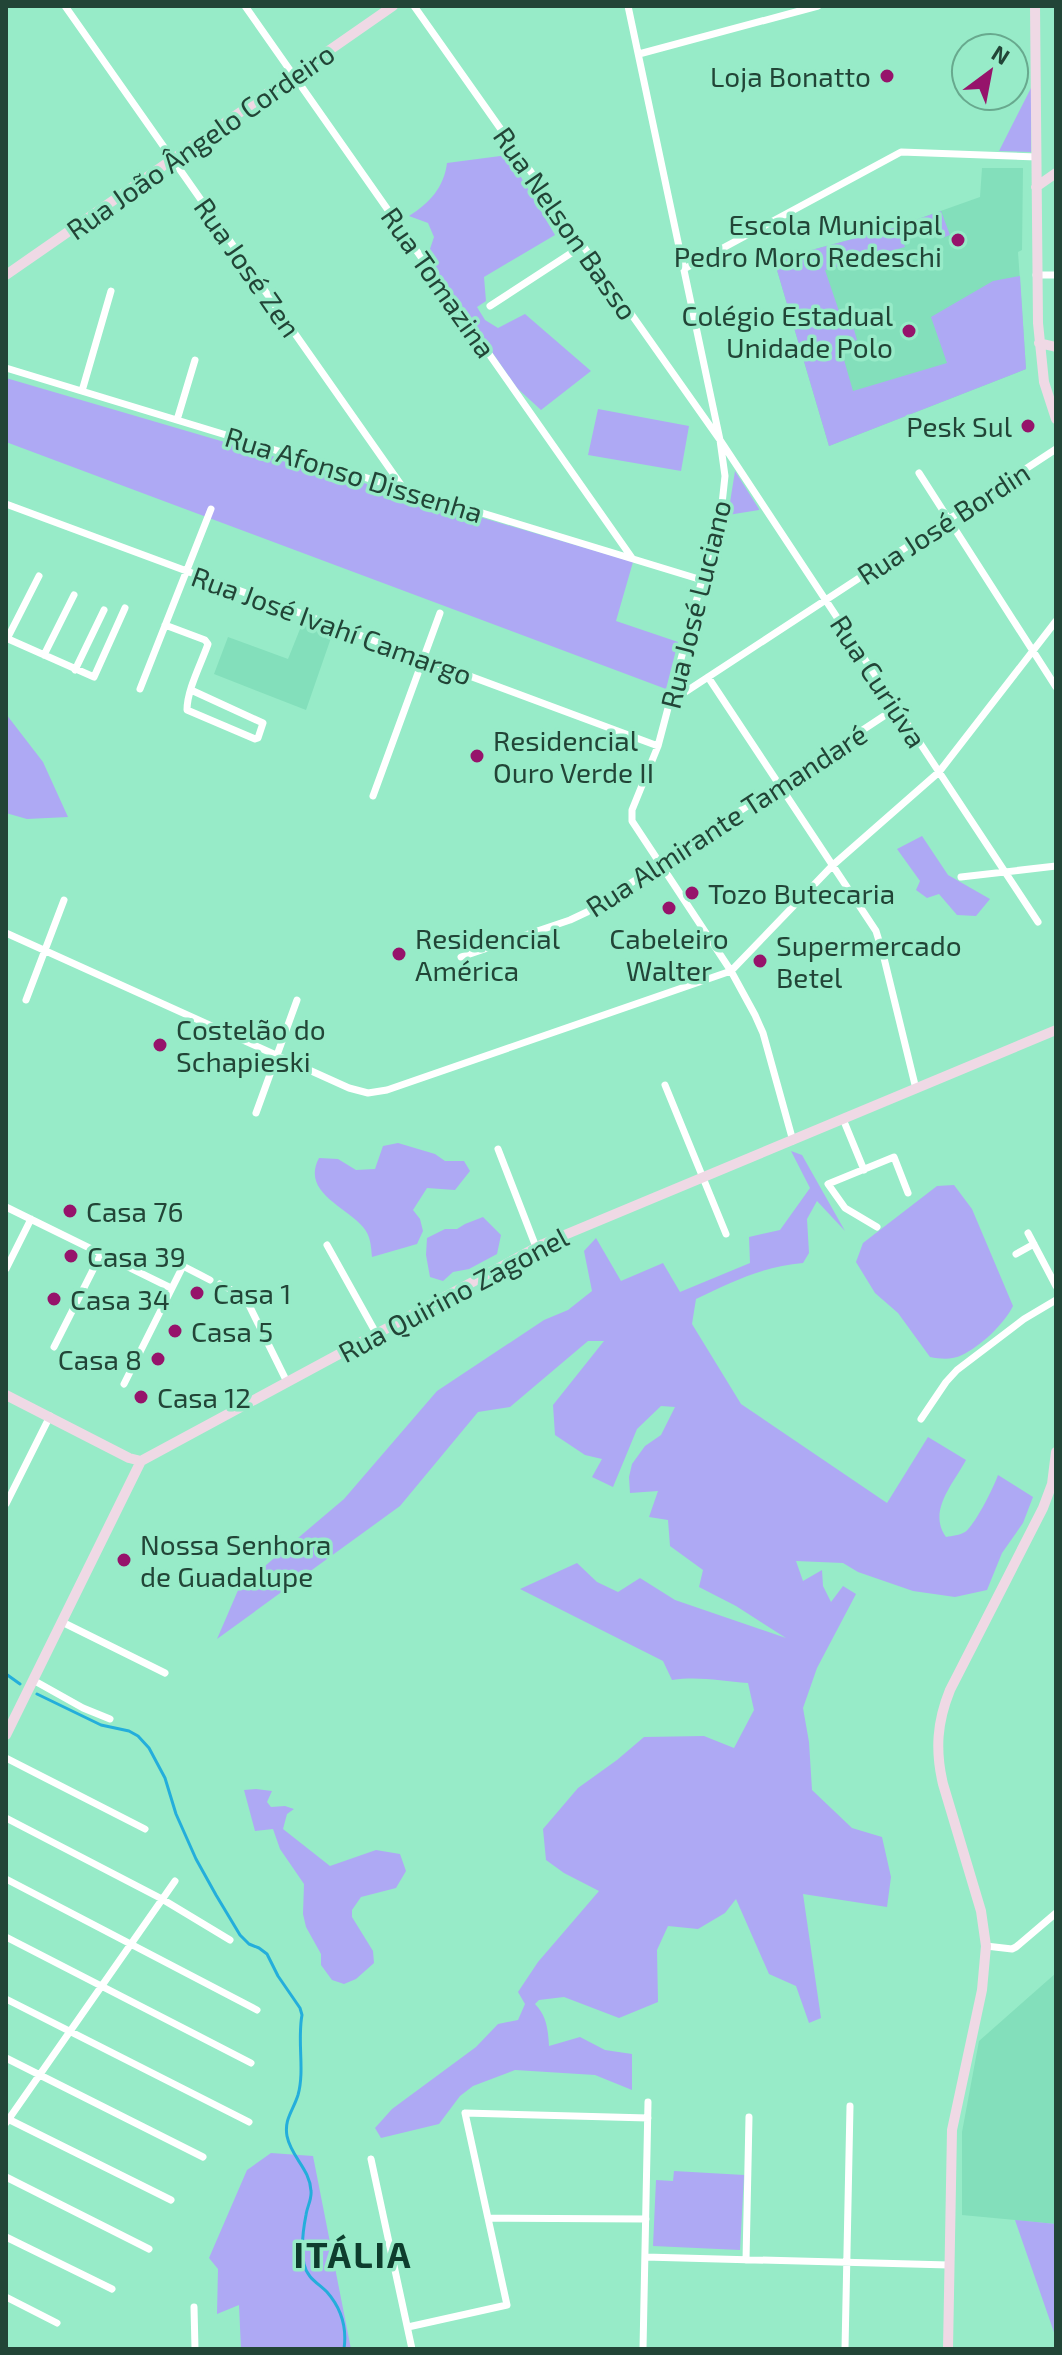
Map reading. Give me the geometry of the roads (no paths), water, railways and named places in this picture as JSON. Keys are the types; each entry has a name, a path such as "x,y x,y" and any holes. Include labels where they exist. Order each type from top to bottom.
{"street":[{"name":"Rua José Zen","path":"65,6 404,489"},
{"name":"Rua Tomazina","path":"245,6 632,559"},
{"name":"Rua João Ângelo Cordeiro","path":"6,275 393,6"},
{"name":"Rua Nelson Basso","path":"414,6 720,440"},
{"name":"Rua José Luciano","path":"628,6 725,476 725,490 658,746 632,810 632,821 660,864"},
{"path":"639,54 818,6"},
{"path":"1035,6 1039,343 1044,382 1056,419"},
{"path":"684,269 901,152 1037,157"},
{"path":"1036,187 1056,173"},
{"path":"490,306 582,246"},
{"path":"1036,275 1056,275"},
{"path":"82,391 111,291"},
{"path":"1039,343 1056,347"},
{"path":"177,420 195,360"},
{"name":"Rua Afonso Dissenha","path":"6,368 702,580"},
{"name":"Rua Curiúva","path":"720,440 1038,922"},
{"name":"Rua José Bordin","path":"670,702 1056,449"},
{"path":"919,473 1056,687"},
{"name":"Rua José Ivahí Camargo","path":"6,504 658,746"},
{"path":"140,689 211,509"},
{"path":"39,576 7,638 75,670 94,677 125,608"},
{"path":"44,655 74,595"},
{"path":"75,670 104,610"},
{"path":"373,796 440,613"},
{"path":"6,933 349,1088 377,1093 731,971 833,865 939,772 1056,621"},
{"path":"165,625 208,641 191,690 186,706 187,710 258,738 264,724 191,690"},
{"path":"708,677 876,931 916,1089"},
{"name":"Rua Almirante Tamandaré","path":"461,957 578,917 896,708"},
{"path":"660,864 731,971 763,1033 793,1141"},
{"path":"961,877 1056,866"},
{"path":"26,1000 64,900"},
{"path":"256,1113 297,1000"},
{"name":"Rua Quirino Zagonel","path":"141,1461 536,1247 1056,1030"},
{"path":"665,1085 726,1234"},
{"path":"843,1119 864,1170"},
{"path":"498,1149 536,1247"},
{"path":"877,1227 845,1208 828,1184 894,1157 908,1193"},
{"path":"6,1207 171,1288"},
{"path":"6,1269 31,1219"},
{"path":"1028,1233 1056,1286"},
{"path":"1016,1254 1034,1244"},
{"path":"327,1245 376,1333"},
{"path":"54,1347 101,1254"},
{"path":"124,1384 183,1266 210,1280"},
{"path":"220,1284 245,1297 287,1382"},
{"path":"921,1419 957,1370 1024,1319 1056,1300"},
{"path":"6,1395 129,1458 141,1461 6,1735"},
{"path":"6,1504 50,1416"},
{"path":"948,2349 952,2130 982,1990 986,1946 981,1911 938,1764 937,1736 950,1690 1043,1508 1052,1484 1056,1452"},
{"path":"62,1622 165,1673"},
{"path":"33,1680 110,1719"},
{"path":"6,1758 145,1829"},
{"path":"6,1818 162,1899 230,1940"},
{"path":"6,1879 257,2010"},
{"path":"171,2200 7,2120 175,1881"},
{"path":"986,1946 1012,1949 1056,1913"},
{"path":"6,1937 251,2063"},
{"path":"6,1999 249,2122"},
{"path":"6,2058 203,2157"},
{"path":"643,2349 648,2102"},
{"path":"845,2349 850,2106"},
{"path":"408,2327 507,2305 465,2113 648,2118"},
{"path":"746,2260 749,2117"},
{"path":"371,2159 412,2349"},
{"path":"6,2177 149,2249"},
{"path":"488,2218 646,2219"},
{"path":"6,2237 112,2289"},
{"path":"645,2257 949,2265"},
{"path":"6,2297 57,2323"},
{"path":"194,2307 195,2349"}],"waterway":[{"path":"6,1674 20,1684"},
{"path":"37,1694 101,1725 129,1731 149,1748 165,1778 176,1814 196,1859 216,1895 240,1935 267,1954 300,2008 300,2085 286,2130 292,2150 310,2183 311,2197 303,2233 305,2269 332,2298 339,2312 345,2333 344,2349"}],"place":[{"name":"Loja Bonatto","path":"887,76"},
{"name":"Escola Municipal Pedro Moro Redeschi","path":"958,240"},
{"name":"Colégio Estadual Unidade Polo","path":"909,331"},
{"name":"Pesk Sul","path":"1028,426"},
{"name":"Residencial Ouro Verde II","path":"477,756"},
{"name":"Tozo Butecaria","path":"692,893"},
{"name":"Cabeleiro Walter","path":"669,908"},
{"name":"Residencial América","path":"399,954"},
{"name":"Supermercado Betel","path":"760,961"},
{"name":"Costelão do Schapieski","path":"160,1045"},
{"name":"Casa 76","path":"70,1211"},
{"name":"Casa 39","path":"71,1256"},
{"name":"Casa 1","path":"197,1293"},
{"name":"Casa 34","path":"54,1299"},
{"name":"Casa 5","path":"175,1331"},
{"name":"Casa 8","path":"158,1359"},
{"name":"Casa 12","path":"141,1397"},
{"name":"Nossa Senhora de Guadalupe","path":"124,1560"}],"district":[{"name":"ITÁLIA","path":"353,2253"}]}
